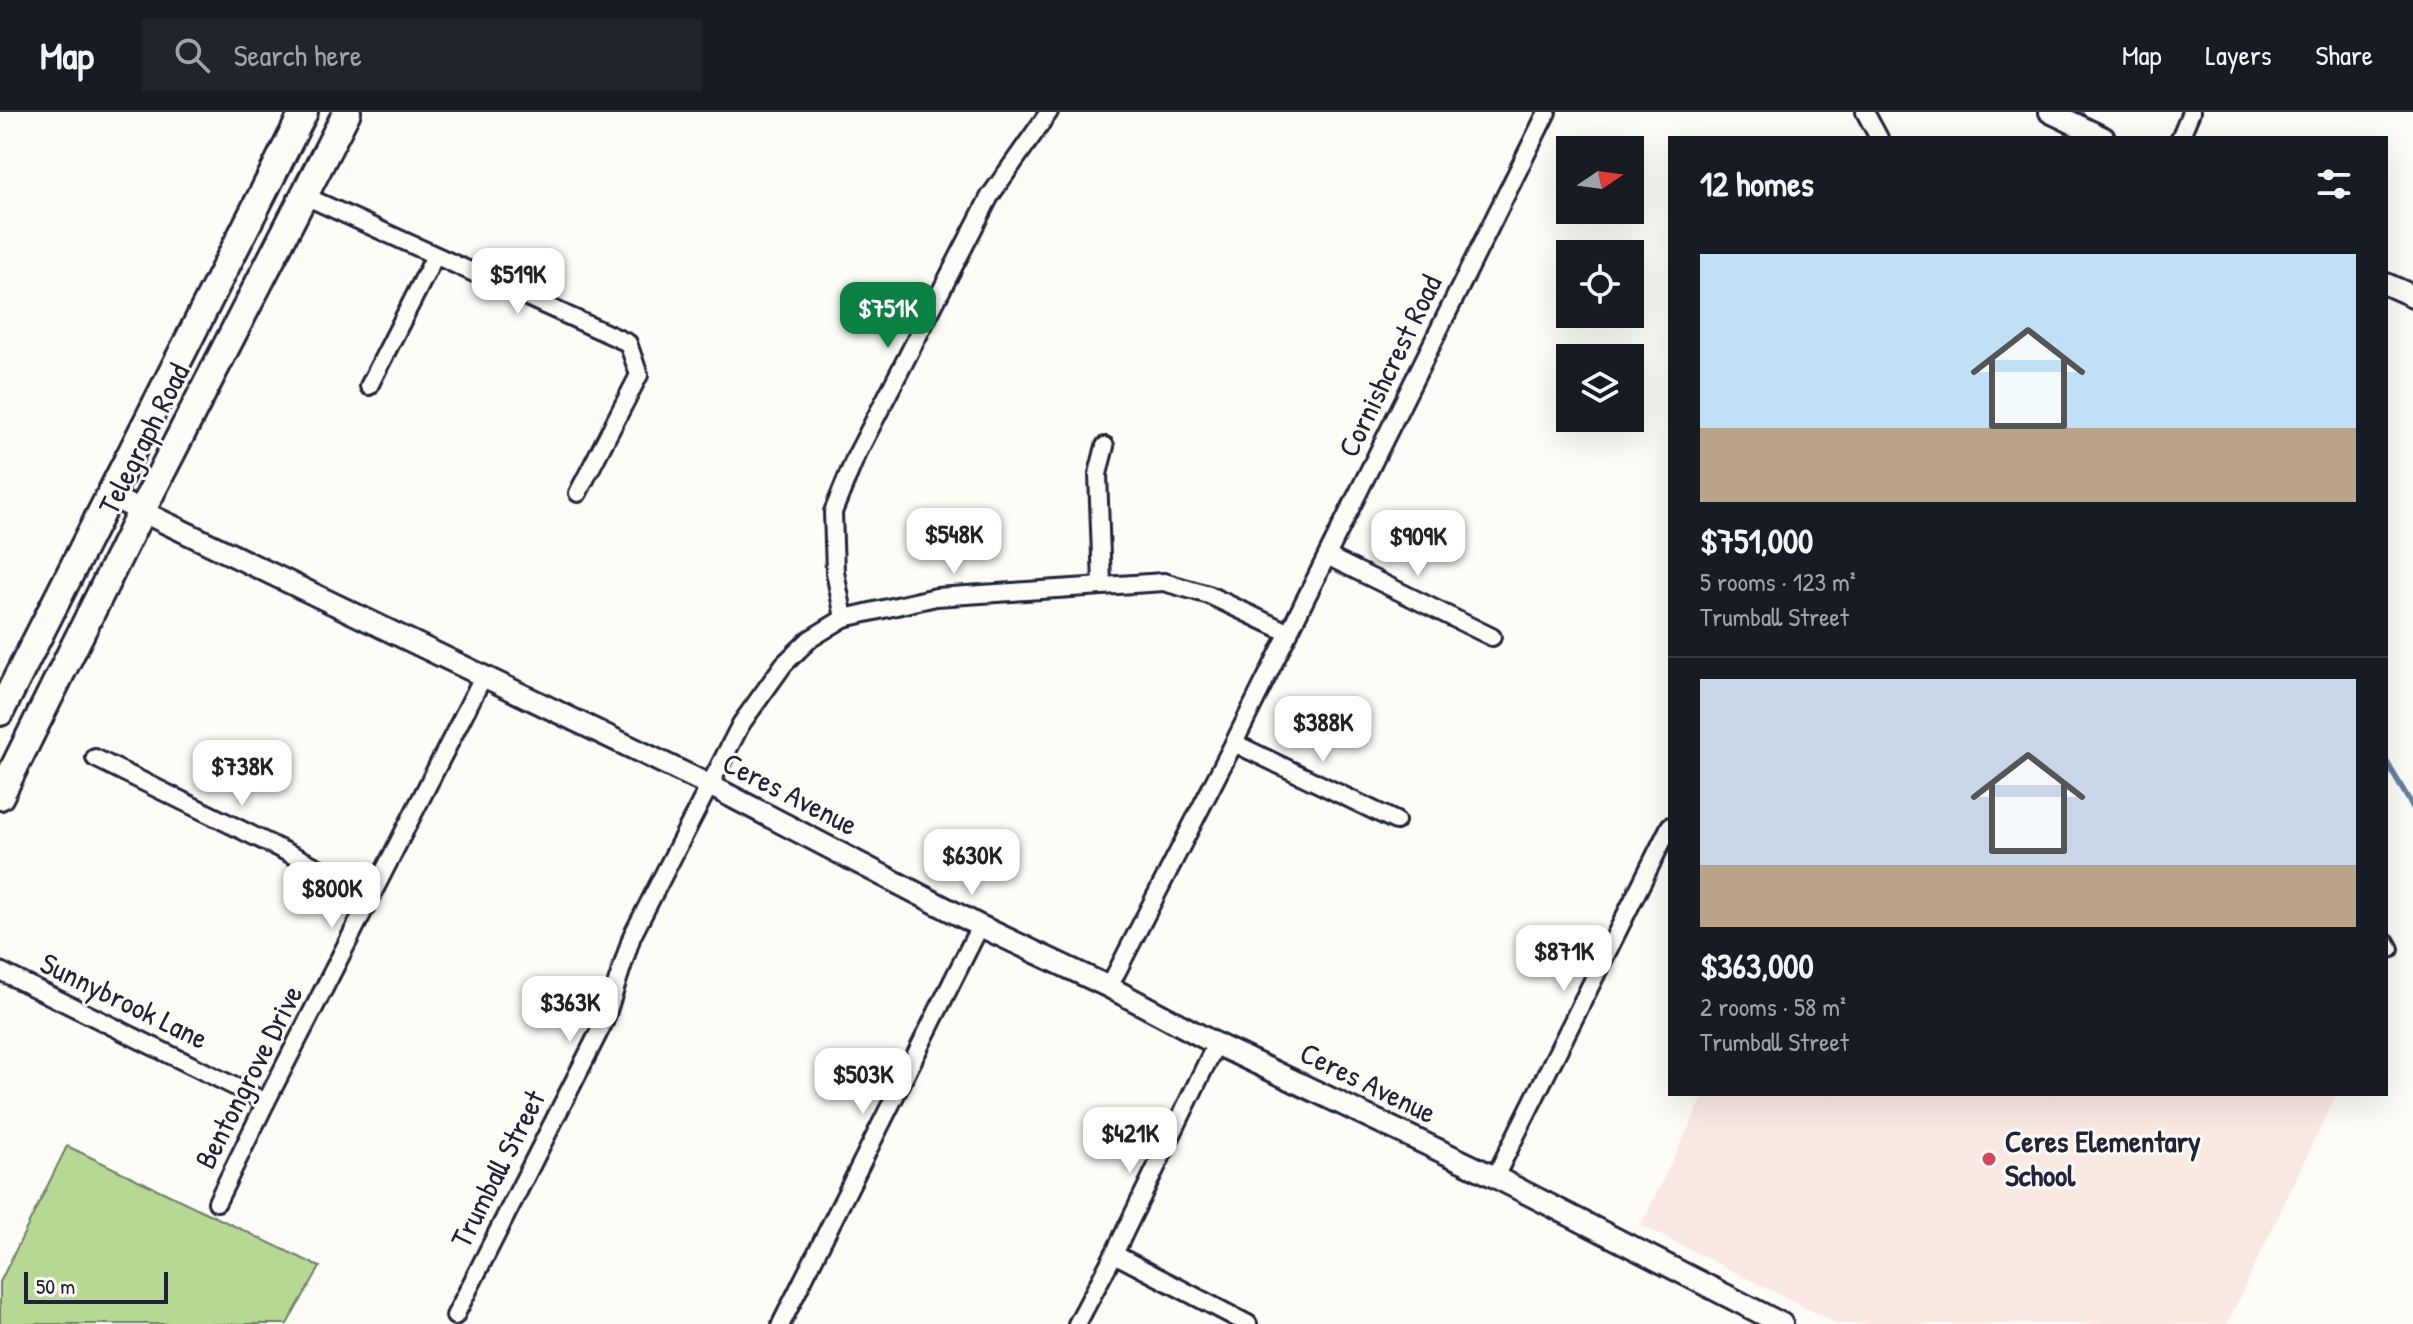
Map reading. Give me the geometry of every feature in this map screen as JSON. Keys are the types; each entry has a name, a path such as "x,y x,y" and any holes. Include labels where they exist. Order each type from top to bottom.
{"main road":[{"name":"Telegraph Road","path":"0,712 304,112"},
{"name":"Telegraph Road","path":"0,796 141,512 347,112"}],"street":[{"path":"844,618 835,572 833,512 856,456 984,207 1049,112"},
{"name":"Cornishcrest Road","path":"1109,987 1234,743 1547,112"},
{"path":"1865,112 1878,136"},
{"path":"2181,136 2191,112"},
{"path":"2052,113 2099,136"},
{"path":"305,196 628,343 639,375 578,493"},
{"path":"369,386 435,256"},
{"path":"2388,285 2413,296"},
{"path":"1102,584 1098,474 1105,446"},
{"name":"Ceres Avenue","path":"110,496 711,786 980,926 1109,987 1216,1044 1495,1177 1779,1323"},
{"path":"1327,556 1492,637"},
{"name":"Trumball Street","path":"455,1316 605,1020 632,936 741,724 784,664 810,639 844,618 936,597 1164,582 1209,595 1289,633"},
{"name":"Bentongrove Drive","path":"217,1202 483,677"},
{"path":"1234,743 1396,821"},
{"path":"95,758 372,894"},
{"path":"1495,1177 1668,830"},
{"path":"781,1324 980,926"},
{"name":"Sunnybrook Lane","path":"0,971 266,1102"},
{"path":"1077,1324 1216,1044"},
{"path":"1114,1254 1248,1324"}],"shaded area":[{"name":"Ceres Elementary School","path":"1704,1096 2335,1096 2227,1324 1838,1324 1641,1225"}],"green space":[{"path":"67,1146 320,1267 287,1324 0,1324 0,1282"}],"waterway":[{"path":"2079,136 2081,112"},
{"path":"2388,764 2413,807"}],"place":[{"name":"Ceres Elementary School","path":"1989,1159"}]}
